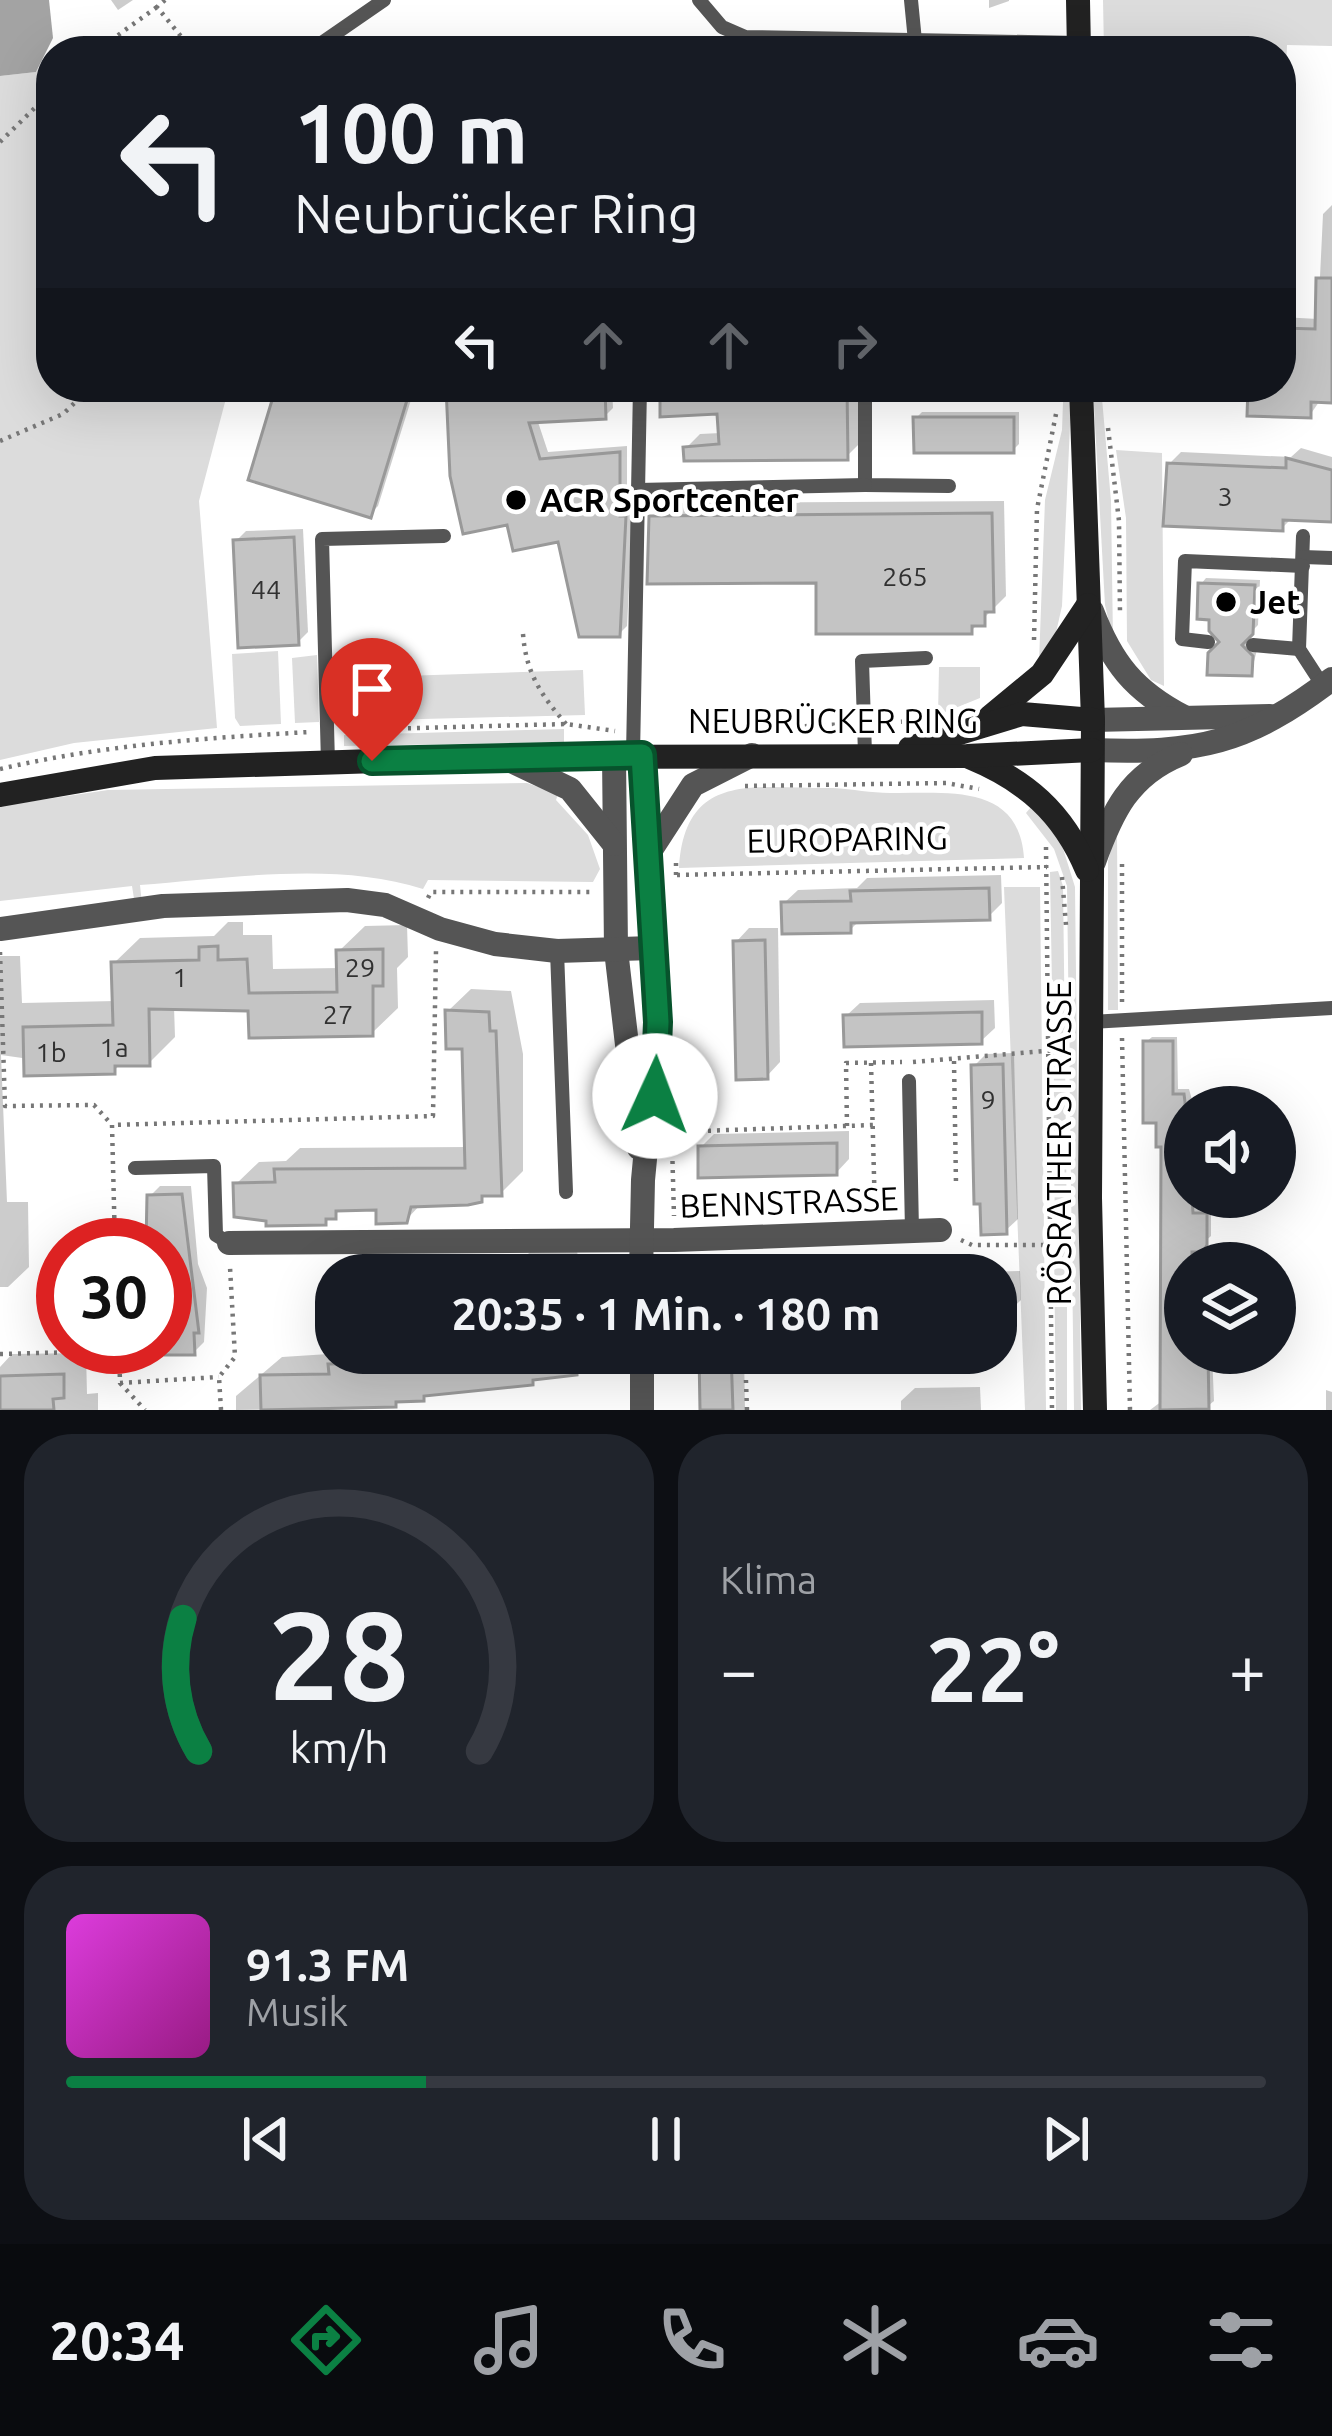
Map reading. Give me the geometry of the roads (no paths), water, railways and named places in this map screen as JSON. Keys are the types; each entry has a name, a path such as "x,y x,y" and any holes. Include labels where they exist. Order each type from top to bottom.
{"main road":[{"path":"1078,0 1079,36"},
{"name":"RÖSRATHER STRASSE","path":"1074,402 1093,720 1090,1022 1095,1410"},
{"path":"982,723 1042,674 1089,603"},
{"path":"897,753 982,723 1047,713 1093,720"},
{"name":"NEUBRÜCKER RING","path":"0,794 154,768 631,750 967,756 1092,750"},
{"path":"967,756 1034,791 1059,819 1090,876"}],"street":[{"path":"1089,603 1108,655 1125,676 1186,718"},
{"path":"1092,750 1190,751 1238,738 1328,682"},
{"path":"1093,720 1274,716"},
{"path":"631,750 615,846 616,950 643,1180"},
{"path":"631,750 646,867 658,1041 643,1180 641,1254"},
{"name":"RÖSRATHER STRASSE","path":"1090,876 1111,814 1129,788 1190,751"},
{"path":"646,867 693,785 752,755"},
{"path":"503,757 570,789 615,846"},
{"path":"0,929 163,906 347,900 385,905 495,944 557,951 652,948"},
{"name":"BENNSTRASSE","path":"229,1244 674,1240 940,1230"},
{"path":"642,1374 642,1410"}],"lane":[{"path":"332,36 384,0"},
{"path":"699,0 722,27 741,36"},
{"path":"909,36 911,0"},
{"path":"631,750 640,402"},
{"path":"865,402 865,485"},
{"path":"638,490 949,486"},
{"path":"328,763 322,539 444,536"},
{"path":"1299,649 1304,536"},
{"path":"1208,642 1182,639 1185,561 1332,558"},
{"path":"1253,645 1299,649 1328,682"},
{"path":"866,754 862,662 926,658"},
{"path":"557,951 566,1192"},
{"path":"1090,1022 1332,1008"},
{"path":"909,1081 912,1231"},
{"path":"135,1168 214,1166 216,1234 229,1244"}],"place":[{"name":"ACR Sportcenter","path":"516,500"},
{"name":"Jet","path":"1226,602"}]}
